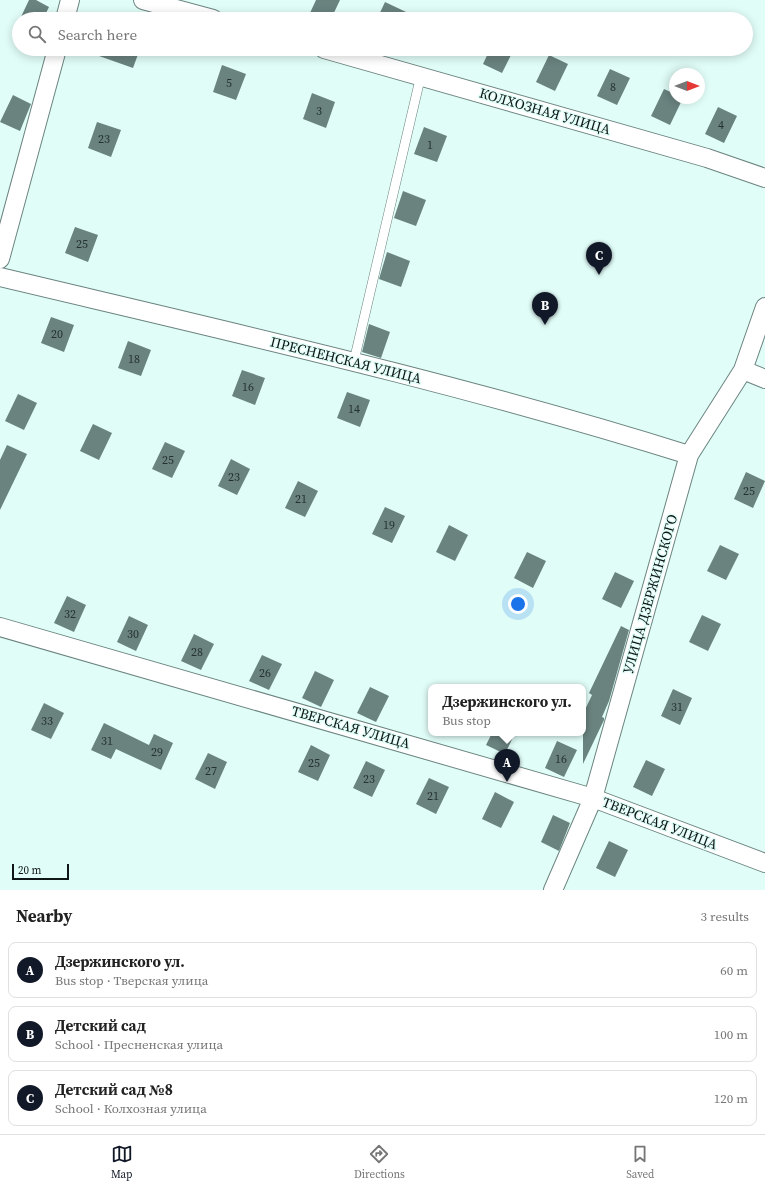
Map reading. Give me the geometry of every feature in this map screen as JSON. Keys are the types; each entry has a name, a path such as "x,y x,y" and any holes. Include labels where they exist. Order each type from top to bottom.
{"street":[{"path":"67,12 70,0"},
{"path":"143,0 188,12"},
{"path":"0,259 55,56"},
{"name":"КОЛХОЗНАЯ УЛИЦА","path":"350,56 708,158 765,178"},
{"name":"ПРЕСНЕНСКАЯ УЛИЦА","path":"0,277 354,361 614,431 689,455"},
{"name":"УЛИЦА ДЗЕРЖИНСКОГО","path":"553,890 593,798 689,455 743,370 765,307"},
{"path":"743,370 765,379"},
{"name":"ТВЕРСКАЯ УЛИЦА","path":"0,627 593,798 765,863"}],"lane":[{"path":"354,361 421,75"}],"building":[{"path":"29,0 36,0 49,7 46,12 23,12"},
{"path":"316,0 340,0 334,12 310,12"},
{"path":"385,2 406,12 380,12"},
{"path":"99,56 137,56 133,68"},
{"path":"487,56 510,56 502,73 483,64"},
{"path":"549,56 568,64 555,91 536,82"},
{"path":"222,65 246,74 236,100 213,92"},
{"path":"610,69 630,78 617,105 597,96"},
{"path":"664,89 669,91 669,104 680,104 670,125 651,116"},
{"path":"312,93 335,102 326,128 303,119"},
{"path":"13,95 31,104 20,131 0,122"},
{"path":"718,107 737,116 724,143 705,134"},
{"path":"97,122 121,130 111,157 88,148"},
{"path":"424,127 447,136 437,162 414,154"},
{"path":"403,191 426,200 416,226 394,218"},
{"path":"75,227 98,235 88,262 65,253"},
{"path":"387,252 410,261 401,287 379,279"},
{"path":"51,317 74,325 64,352 41,343"},
{"path":"369,324 390,332 381,358 362,352"},
{"path":"128,341 151,350 141,376 118,368"},
{"path":"242,370 265,378 255,405 232,396"},
{"path":"347,392 370,400 360,427 337,418"},
{"path":"18,394 37,403 24,430 5,421"},
{"path":"93,424 112,433 99,460 80,451"},
{"path":"165,442 185,451 172,478 152,469"},
{"path":"7,445 27,454 0,510 0,460"},
{"path":"231,459 250,469 237,495 218,486"},
{"path":"746,472 765,481 753,508 734,499"},
{"path":"298,481 318,491 305,517 285,508"},
{"path":"385,507 405,516 392,543 372,534"},
{"path":"449,525 468,535 455,561 436,552"},
{"path":"720,545 739,554 726,580 707,571"},
{"path":"527,552 546,561 533,588 514,578"},
{"path":"615,572 634,581 621,608 602,599"},
{"path":"67,596 86,605 74,632 54,623"},
{"path":"702,615 721,624 708,651 689,642"},
{"path":"129,616 148,625 136,651 117,642"},
{"path":"621,626 629,630 609,701 602,717 604,720 583,764 583,736 586,736 586,708 592,695 589,693"},
{"path":"194,634 214,644 201,670 181,661"},
{"path":"262,655 282,664 269,690 249,681"},
{"path":"315,671 334,680 321,707 302,698"},
{"path":"370,687 389,696 376,722 357,713"},
{"path":"673,689 692,698 680,725 661,716"},
{"path":"44,703 64,713 51,739 31,730"},
{"path":"104,723 149,745 154,734 173,743 161,770 116,749 111,759 91,750"},
{"path":"490,736 514,736 505,754 486,745"},
{"path":"557,741 577,750 564,777 545,768"},
{"path":"311,745 330,755 318,781 298,772"},
{"path":"208,753 227,762 215,789 195,779"},
{"path":"646,760 665,769 652,796 633,787"},
{"path":"366,761 385,770 372,797 353,788"},
{"path":"429,778 449,787 436,814 416,804"},
{"path":"495,792 514,802 501,828 482,819"},
{"path":"553,815 570,823 559,851 541,842"},
{"path":"609,841 628,850 615,877 596,868"}],"place":[{"name":"Детский сад №8","path":"599,275"},
{"name":"Детский сад","path":"545,325"},
{"name":"Дзержинского ул.","path":"507,782"}]}
